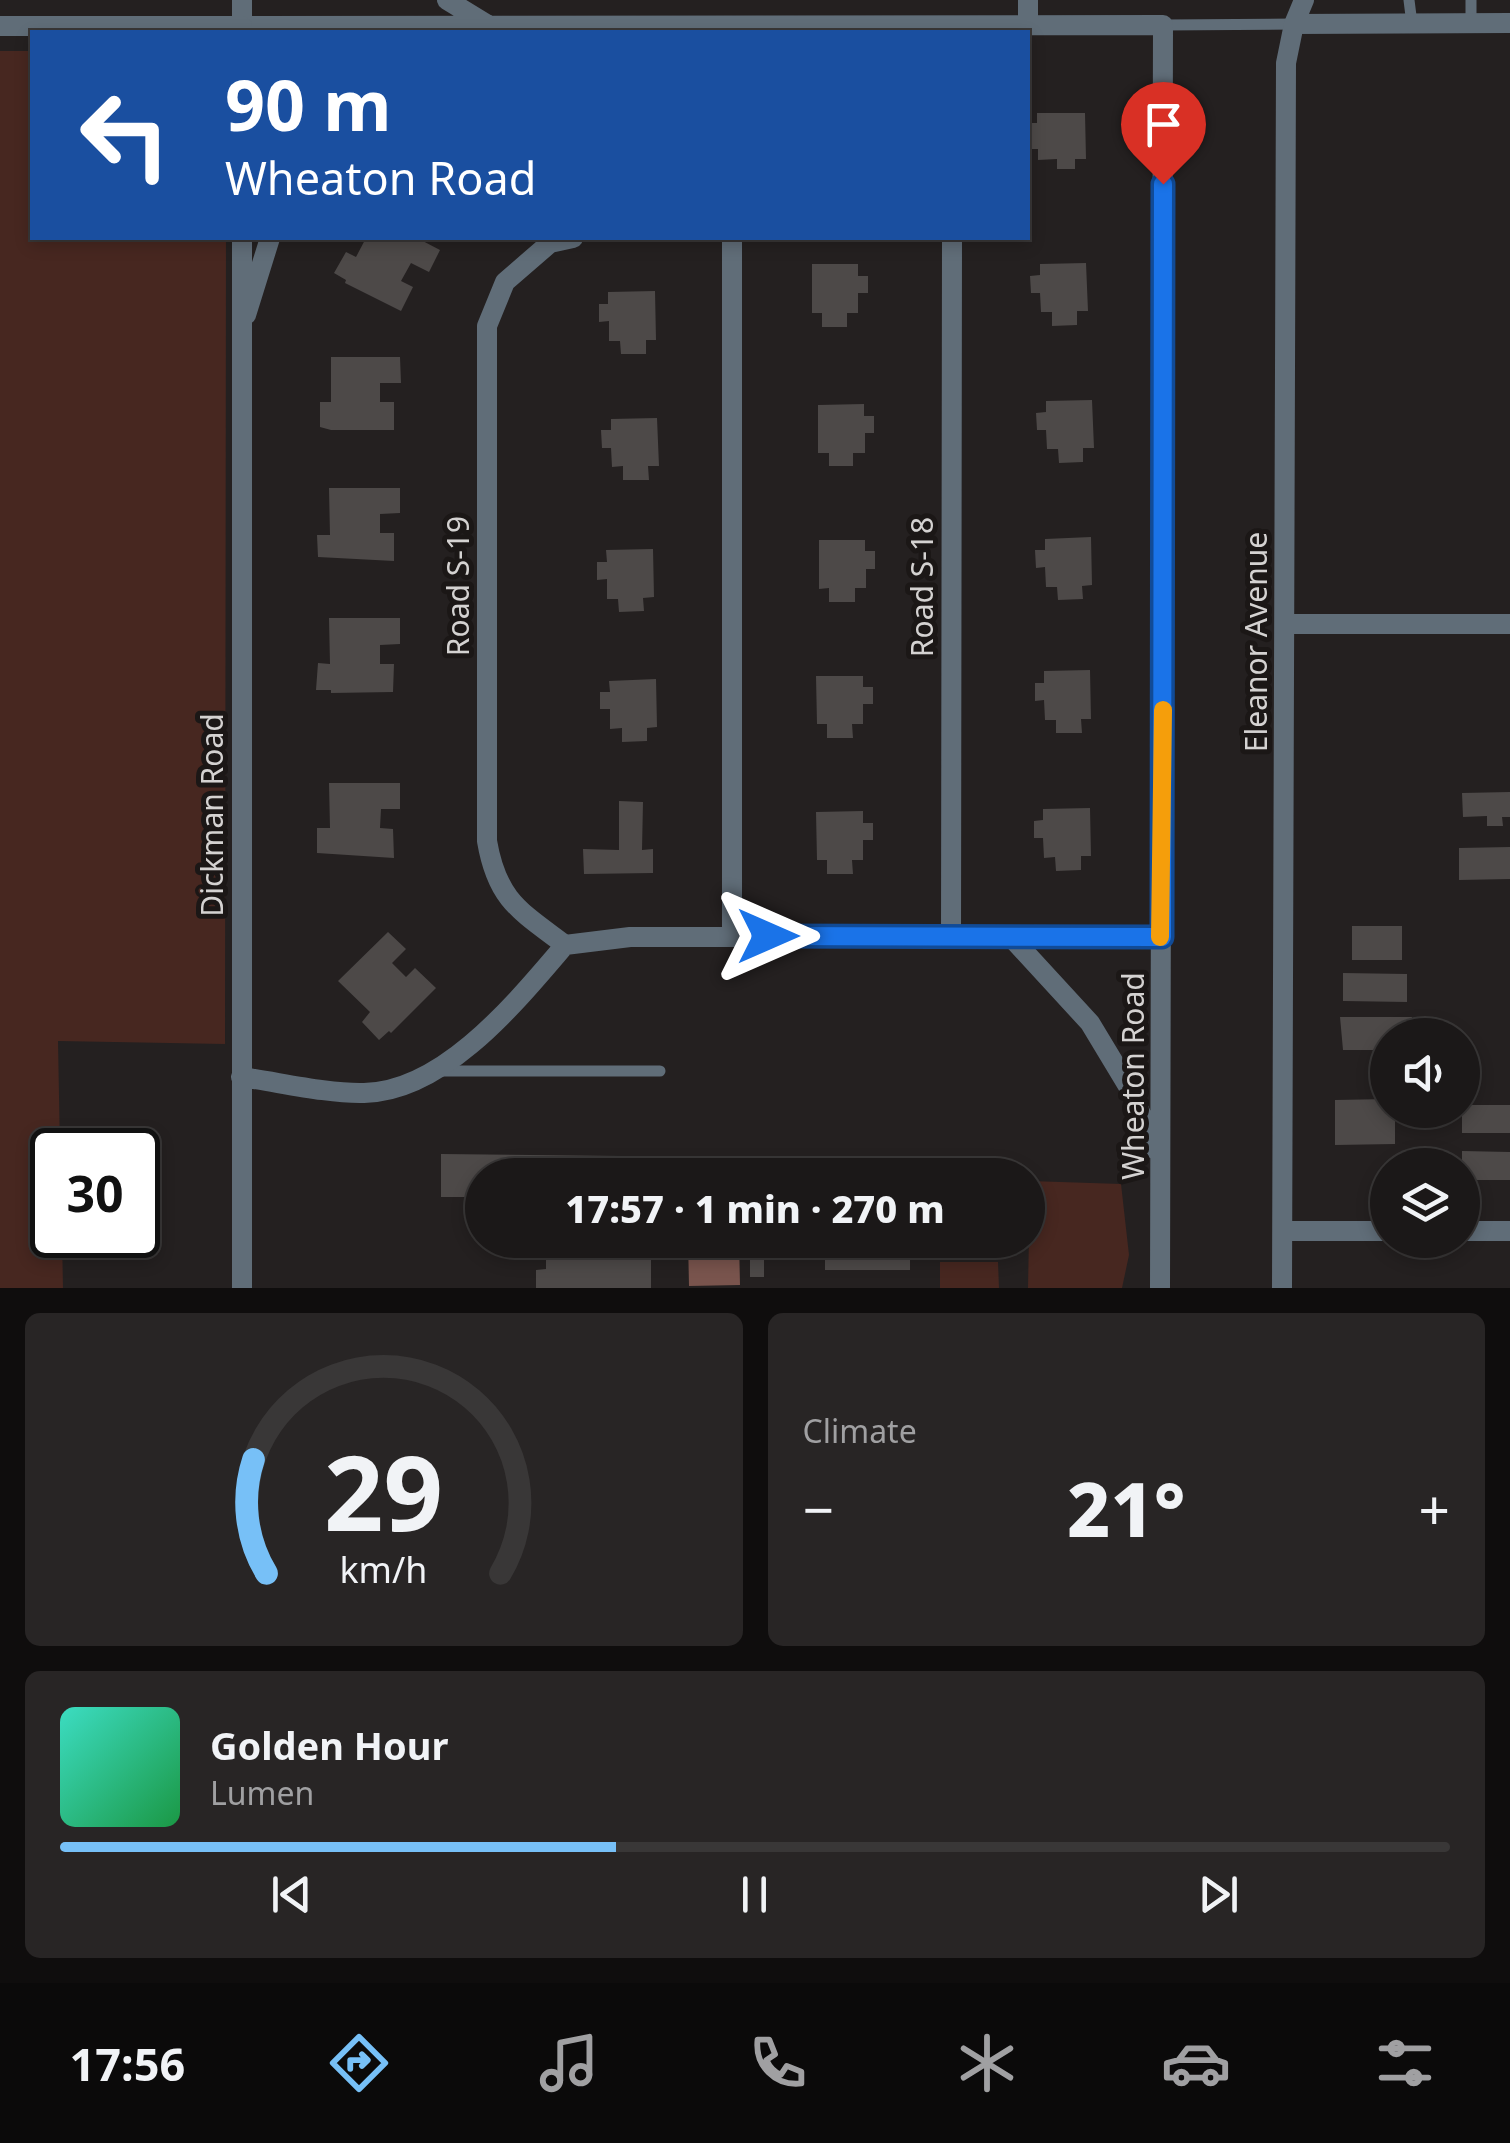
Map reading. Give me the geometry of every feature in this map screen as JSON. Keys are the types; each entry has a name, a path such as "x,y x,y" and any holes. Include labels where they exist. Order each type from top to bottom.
{"street":[{"path":"242,0 242,29"},
{"path":"448,0 487,30"},
{"path":"1028,0 1028,26"},
{"name":"Eleanor Avenue","path":"1282,1288 1286,63 1294,24 1304,0"},
{"path":"1294,24 1510,23"},
{"path":"0,26 487,30 1164,25"},
{"name":"Wheaton Road","path":"1160,1288 1164,25"},
{"name":"Dickman Road","path":"242,240 242,1288"},
{"name":"Dickman Road","path":"242,342 247,307 269,240"},
{"name":"Road S-19","path":"565,240 550,244 505,282 487,326 486,841 492,872 506,894 524,914 565,945"},
{"path":"732,240 732,936"},
{"name":"Road S-18","path":"951,936 952,240"},
{"path":"1285,624 1510,624"},
{"path":"1010,936 1066,994 1100,1039 1131,1091 1162,1160"},
{"path":"241,1076 365,1094 412,1083 482,1034 565,945 630,937 1162,937"},
{"path":"1283,1231 1370,1231"},
{"path":"1480,1231 1510,1231"}],"lane":[{"path":"1409,0 1412,24"},
{"path":"1471,0 1471,23"},
{"path":"1164,25 1294,24"},
{"path":"433,1071 660,1071"}],"shaded area":[{"path":"0,51 30,51 30,240 226,240 225,1044 58,1041 60,1128 30,1128 30,1258 62,1258 63,1288 0,1288"},
{"path":"1045,1181 1121,1184 1129,1255 1122,1288 1028,1288 1029,1258 1045,1258"},
{"path":"688,1258 739,1258 740,1285 689,1286"},
{"path":"940,1262 998,1262 999,1288 940,1288"}],"building":[{"path":"1037,113 1085,113 1086,159 1075,159 1075,169 1057,169 1057,159 1038,160 1038,149 1030,149 1030,123 1037,123"},
{"path":"365,240 421,240 440,250 429,272 411,263 401,281 413,287 401,311 345,283 334,273 346,252 356,257"},
{"path":"1086,263 1088,311 1077,311 1077,325 1052,326 1052,312 1041,312 1040,293 1031,293 1030,276 1040,275 1040,264"},
{"path":"812,264 858,264 858,276 868,276 868,293 858,293 858,313 847,313 847,327 822,327 822,313 812,313"},
{"path":"655,291 656,340 646,340 646,354 621,354 620,341 609,341 609,321 599,322 599,304 608,304 608,292"},
{"path":"331,357 400,357 401,383 380,383 380,402 394,402 394,430 320,427 320,402 331,402"},
{"path":"1092,400 1094,448 1083,448 1083,462 1059,463 1058,449 1047,449 1046,430 1037,430 1036,413 1046,412 1046,401"},
{"path":"864,404 864,416 874,416 874,433 865,433 865,453 853,453 853,466 829,466 829,453 818,453 818,405"},
{"path":"657,418 659,466 648,466 649,480 623,480 623,466 612,467 611,448 602,448 601,430 611,430 611,419"},
{"path":"329,488 400,488 400,513 380,514 380,533 394,533 394,561 318,557 317,535 330,535"},
{"path":"1091,537 1092,585 1082,586 1083,599 1058,600 1057,587 1046,587 1045,567 1036,568 1035,550 1045,550 1045,539"},
{"path":"819,540 865,540 865,551 875,551 875,569 866,569 866,588 855,588 855,602 829,602 829,588 819,589"},
{"path":"653,549 654,597 643,598 644,611 619,612 618,599 607,599 607,579 597,580 597,562 607,562 606,550"},
{"path":"329,618 400,618 400,644 380,645 380,664 394,664 393,692 316,690 318,663 330,664"},
{"path":"1090,670 1091,719 1081,719 1082,733 1056,733 1056,720 1045,720 1044,700 1035,701 1035,683 1044,683 1044,671"},
{"path":"816,676 863,676 863,687 873,687 873,704 863,704 863,724 852,724 853,738 827,738 827,724 817,724"},
{"path":"656,679 657,727 647,728 647,741 622,742 622,728 610,729 610,709 600,709 600,692 610,692 609,681"},
{"path":"329,783 400,783 400,809 381,809 380,828 393,829 394,858 317,853 317,828 330,828"},
{"path":"1510,792 1510,817 1502,817 1503,826 1487,826 1487,816 1463,817 1462,793"},
{"path":"619,801 643,802 642,850 653,849 653,873 584,874 583,849 619,850"},
{"path":"1090,808 1091,856 1081,856 1081,870 1056,871 1055,857 1044,858 1043,838 1034,838 1034,821 1043,820 1043,809"},
{"path":"863,811 863,823 873,823 873,840 863,840 863,860 852,860 853,874 827,874 827,860 817,860 816,812"},
{"path":"1510,847 1510,879 1459,880 1459,848"},
{"path":"1352,926 1402,926 1402,960 1352,960"},
{"path":"388,932 406,949 392,963 406,977 415,968 436,988 379,1040 362,1022 370,1012 338,981"},
{"path":"1343,973 1407,974 1407,1002 1343,1001"},
{"path":"1340,1017 1412,1017 1370,1018 1370,1050 1343,1050"},
{"path":"1370,1099 1370,1128 1395,1128 1395,1144 1335,1145 1335,1100"},
{"path":"1480,1105 1510,1105 1510,1133 1462,1133 1462,1128 1480,1128"},
{"path":"1480,1151 1510,1152 1510,1180 1480,1180"},
{"path":"441,1154 622,1156 465,1158 465,1197 441,1197"},
{"path":"546,1258 651,1258 651,1288 536,1288 536,1270 546,1269"},
{"path":"750,1258 764,1258 764,1277 750,1277"},
{"path":"825,1258 910,1258 910,1270 825,1270"}],"slow traffic":[{"path":"1160,937 1163,710"}],"route":[{"path":"768,936 1162,937 1163,184"}]}
